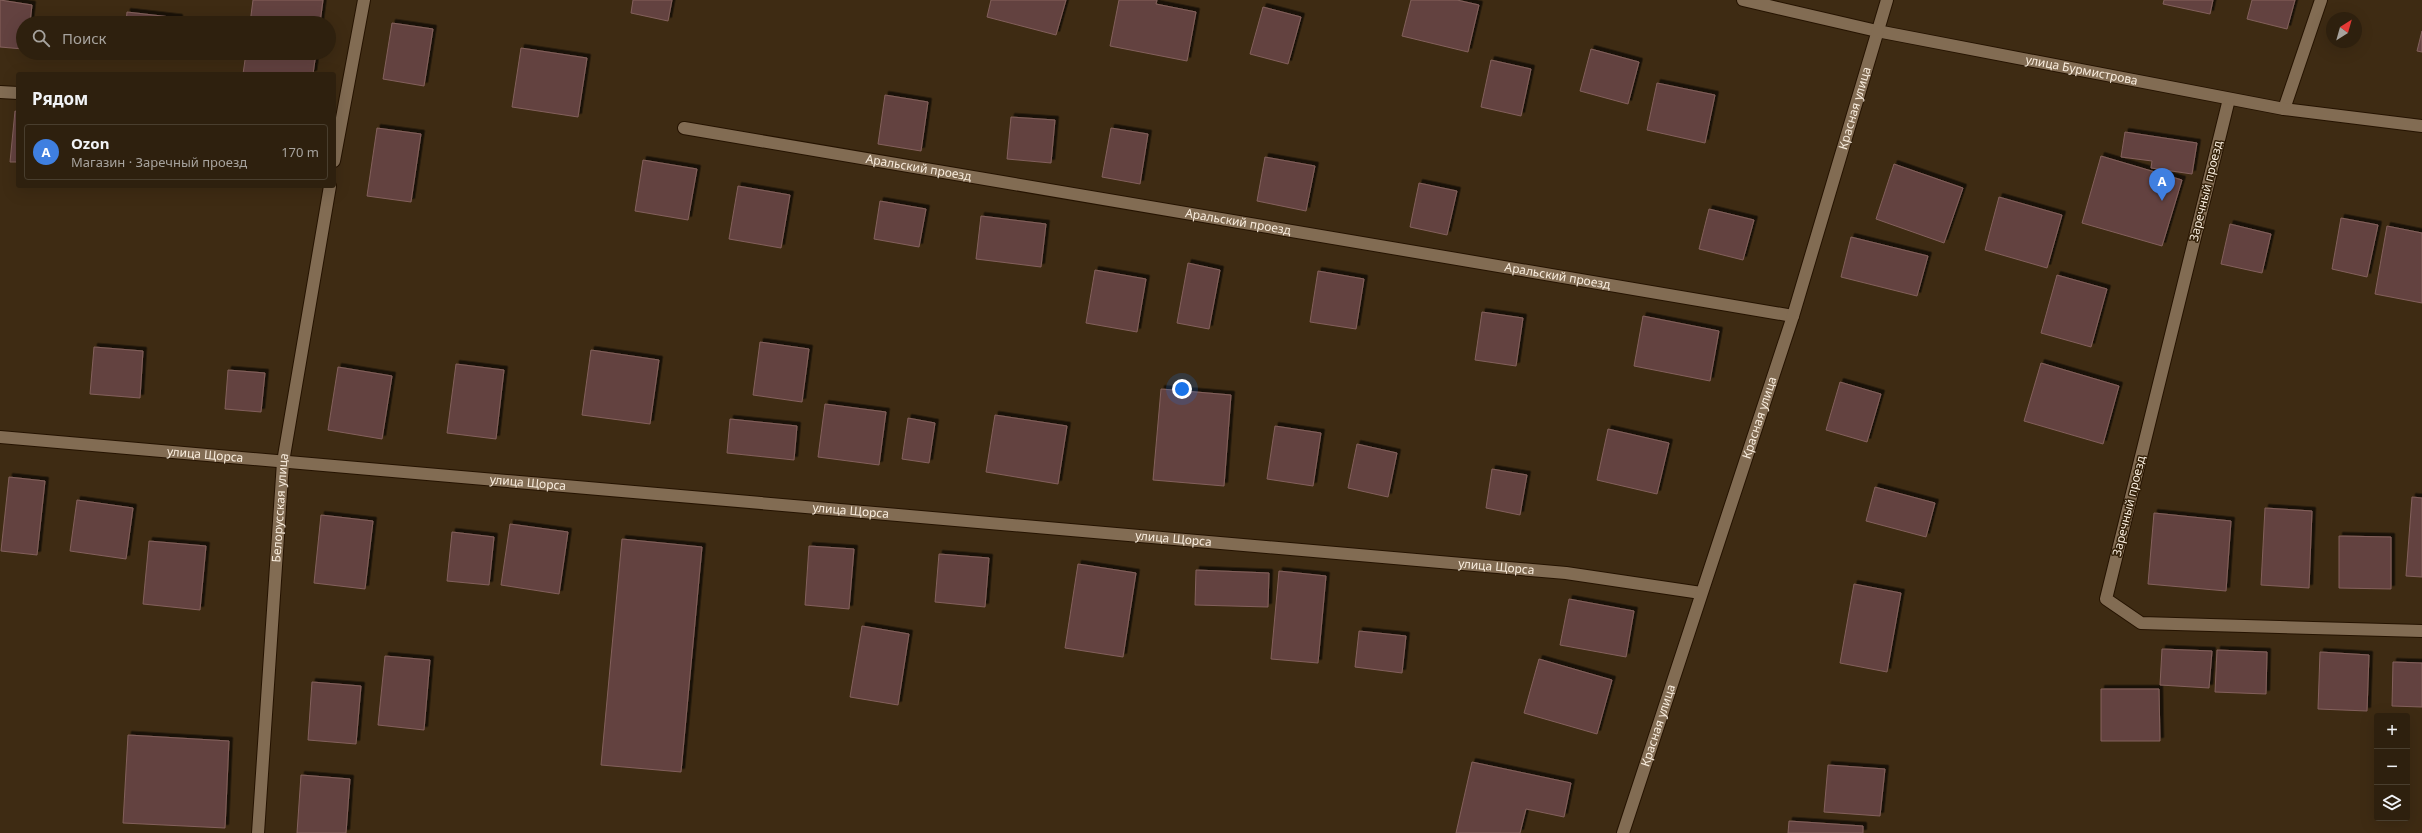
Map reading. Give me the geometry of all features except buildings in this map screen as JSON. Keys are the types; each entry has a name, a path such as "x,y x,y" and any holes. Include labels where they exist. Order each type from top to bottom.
{"street":[{"path":"336,138 338,116 364,0"},
{"name":"улица Бурмистрова","path":"1743,0 1877,30 2229,99 2284,109 2422,126"},
{"name":"Красная улица","path":"1624,833 1701,593 1793,316 1887,0"},
{"path":"2284,109 2321,0"},
{"path":"0,92 16,93"},
{"name":"Заречный проезд","path":"2229,99 2106,599 2141,623 2422,631"},
{"name":"Аральский проезд","path":"684,128 1793,316"},
{"name":"Белорусская улица","path":"258,833 283,462 330,188"},
{"name":"улица Щорса","path":"0,437 1566,573 1701,593"}],"place":[{"name":"Ozon","path":"2162,201"}]}
